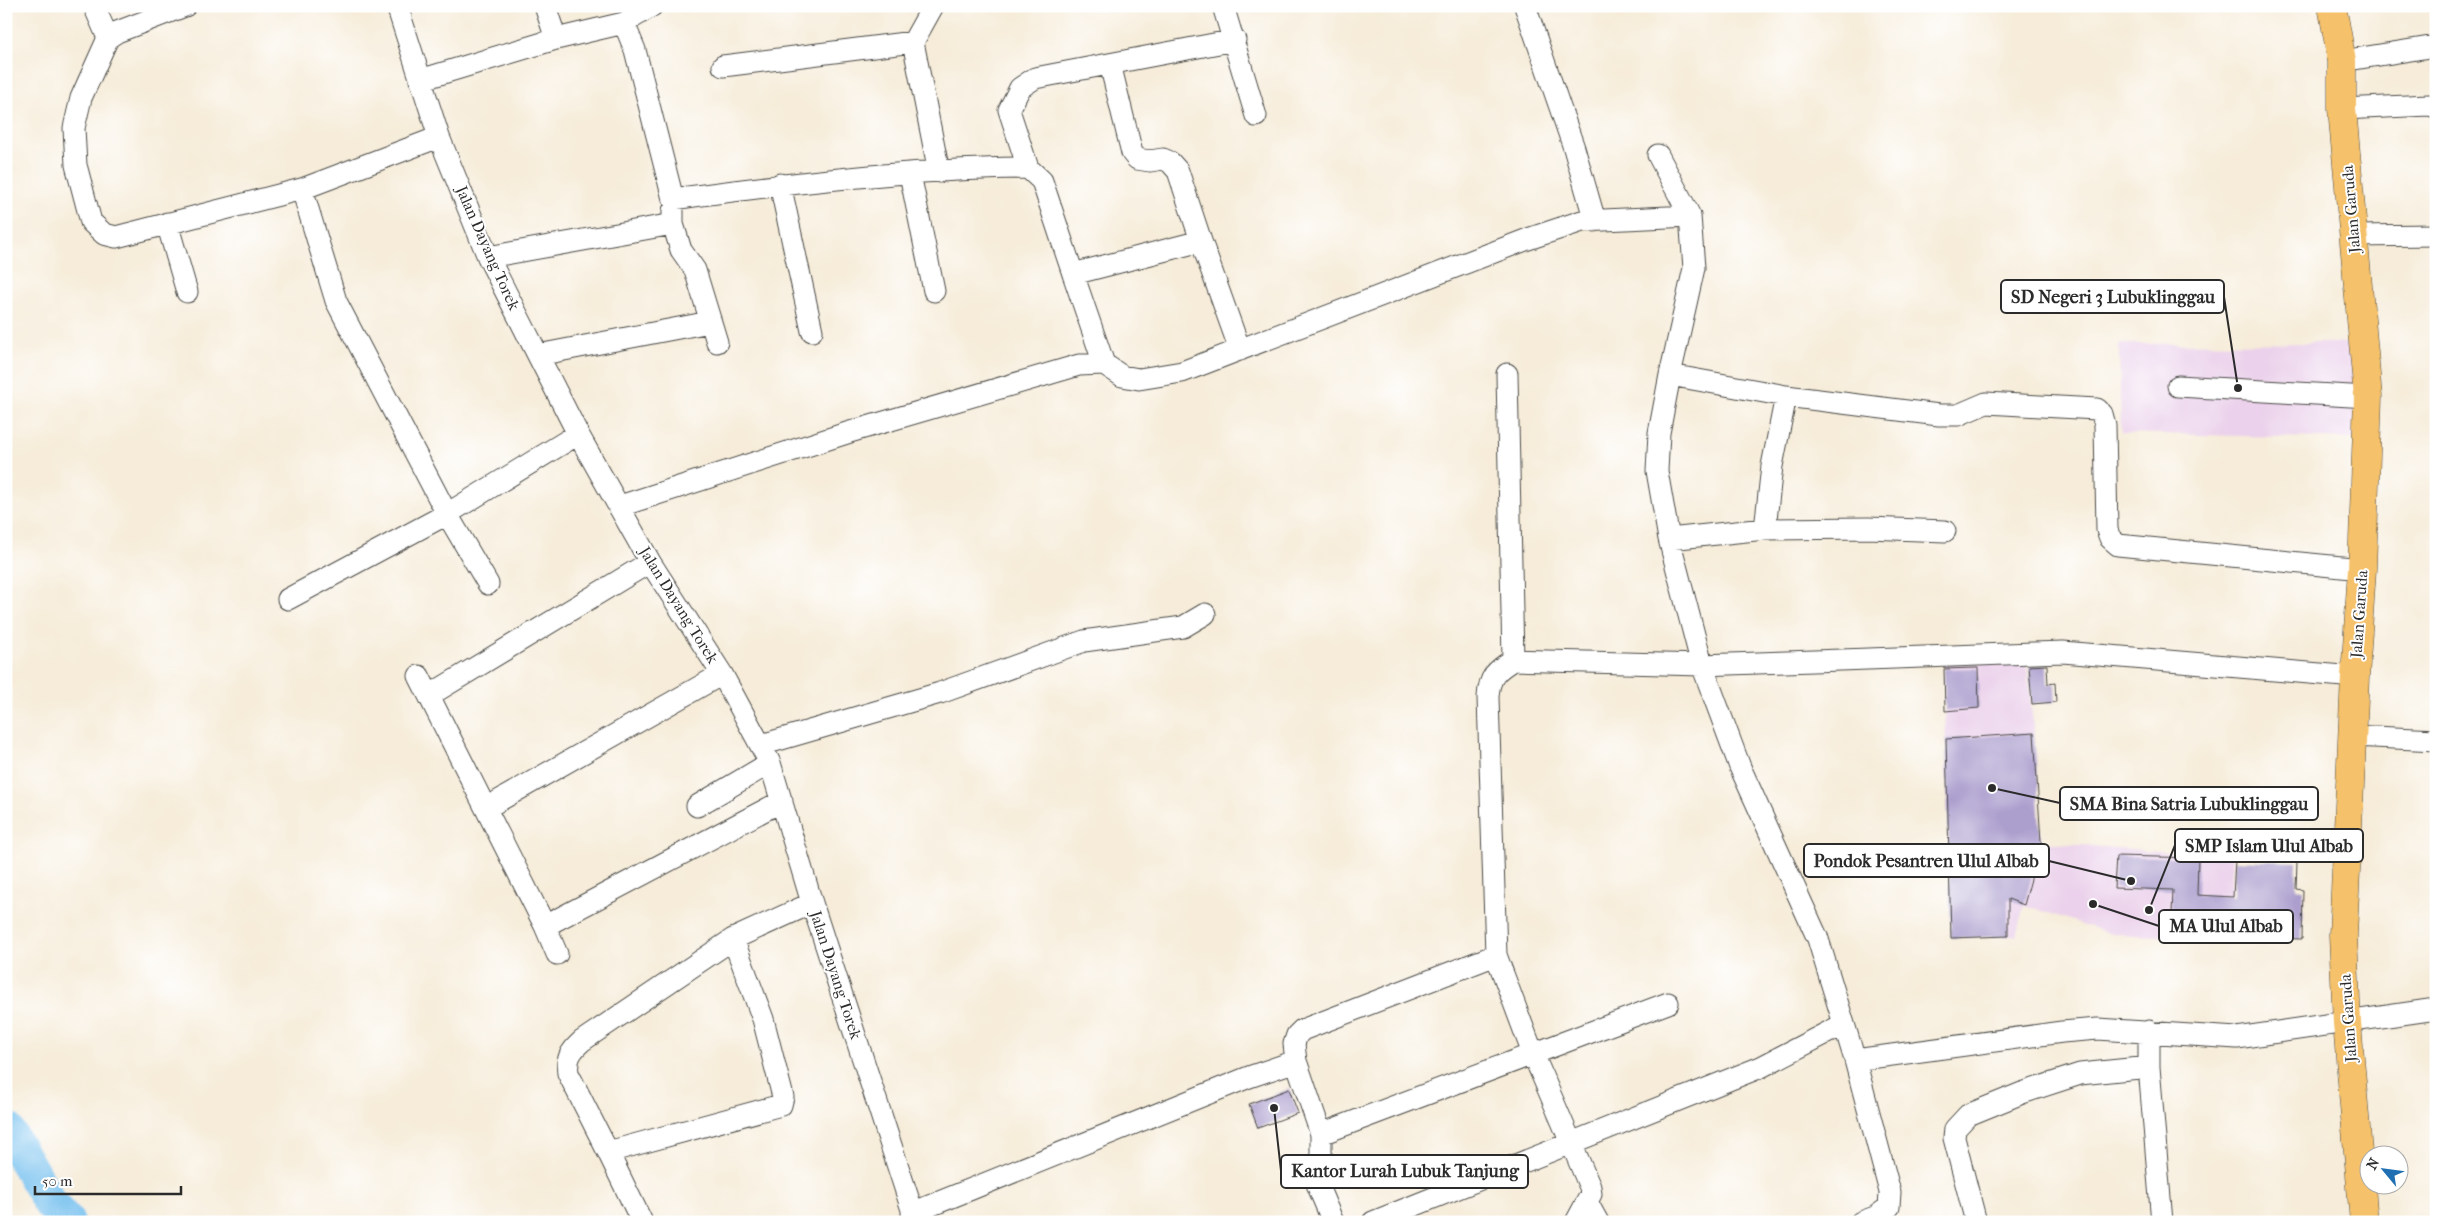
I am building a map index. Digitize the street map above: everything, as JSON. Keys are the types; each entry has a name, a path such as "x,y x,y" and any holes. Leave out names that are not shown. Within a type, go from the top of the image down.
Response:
{"highway":[{"name":"Jalan Garuda","path":"2332,6 2342,61 2342,109 2368,397 2362,569 2354,678 2343,935 2347,1023 2364,1222"}],"street":[{"path":"94,6 108,38"},
{"name":"Jalan Dayang Torek","path":"397,6 439,137 488,257 578,434 650,562 722,674 766,754 812,903 914,1217"},
{"path":"544,6 556,39"},
{"path":"420,80 556,39 624,23 652,6"},
{"path":"933,6 913,42 939,172"},
{"path":"1223,6 1256,116"},
{"path":"1525,6 1574,148 1595,221"},
{"path":"183,7 117,32 108,38 81,98 74,128 76,165 91,222 104,234 116,237 302,189 439,137"},
{"path":"538,355 714,332 695,270 681,250 673,224 673,199 635,50 624,23"},
{"path":"1104,364 1042,181 1028,168 1009,110 1020,88 1035,78 1234,40"},
{"path":"723,66 913,42"},
{"path":"2342,61 2436,46"},
{"path":"1110,64 1132,153 1137,159 1150,161 1163,159 1178,171 1240,350"},
{"path":"2342,109 2428,105 2436,107"},
{"path":"1658,155 1690,216 1694,268 1670,375 1660,433 1658,471 1668,539 1702,665 1740,768 1818,939 1855,1060 1890,1192 1889,1207 1875,1217 1861,1222"},
{"path":"673,199 780,184 939,172 1028,168"},
{"path":"910,174 934,291"},
{"path":"780,184 812,331"},
{"path":"302,189 336,301 447,514 488,584"},
{"path":"620,506 850,432 1079,365 1104,364 1122,376 1139,379 1182,372 1528,239 1582,221 1690,216"},
{"path":"167,223 187,292"},
{"path":"488,257 673,224"},
{"path":"2354,236 2436,235"},
{"path":"1073,274 1201,240"},
{"path":"1507,374 1513,660"},
{"path":"1670,375 1786,396 1939,415 1958,415 1986,403 2097,409 2102,414 2105,425 2107,530 2110,538 2118,545 2362,569"},
{"path":"2178,386 2368,397"},
{"path":"1765,529 1772,466 1786,396"},
{"path":"288,599 447,514 578,434"},
{"path":"1668,539 1765,529 1868,528 1946,531"},
{"path":"430,695 650,562"},
{"path":"697,806 766,754 940,694 1084,641 1182,627 1205,614"},
{"path":"1576,1222 1591,1194 1590,1187 1532,1054 1496,955 1489,682 1497,669 1513,660 1702,665 2063,652 2354,678"},
{"path":"486,808 722,674"},
{"path":"419,676 545,926 557,954"},
{"path":"2352,736 2436,740"},
{"path":"545,926 782,801"},
{"path":"642,1222 568,1073 567,1062 573,1050 582,1041 734,939 812,903"},
{"path":"608,1152 781,1105 783,1096 763,1019 734,939"},
{"path":"1333,1222 1317,1184 1322,1159 1321,1134 1296,1060 1294,1044 1297,1035 1302,1030 1496,955"},
{"path":"1321,1134 1668,1003"},
{"path":"1855,1060 2062,1032 2098,1029 2236,1038 2436,1009"},
{"path":"1373,1222 1761,1067 1844,1024"},
{"path":"2149,1031 2149,1067 2162,1222"},
{"path":"914,1217 1249,1077 1296,1060"},
{"path":"1976,1222 1954,1138 1955,1129 1968,1115 2022,1093 2080,1074 2149,1067"},
{"path":"1587,1202 1598,1222"}],"shaded area":[{"path":"2355,343 2356,439 2121,433 2119,344"},
{"path":"2026,661 2034,733 2041,842 2232,857 2229,939 2112,934 2024,905 2016,936 1951,938 1944,663"}],"building":[{"path":"2047,665 2048,684 2055,683 2056,702 2032,704 2029,666"},
{"path":"1978,668 1979,708 1945,711 1944,669"},
{"path":"2034,733 2041,842 2024,905 2008,899 2008,936 1951,938 1946,739"},
{"path":"2116,856 2198,858 2197,895 2233,897 2235,860 2297,862 2296,889 2303,890 2302,939 2232,937 2232,926 2189,924 2190,914 2172,914 2173,890 2114,888"},
{"path":"1289,1089 1298,1113 1258,1128 1249,1104"}],"waterway":[{"path":"6,1128 50,1203 67,1222"}],"place":[{"name":"SD Negeri 3 Lubuklinggau","path":"2238,388"},
{"name":"SMA Bina Satria Lubuklinggau","path":"1992,788"},
{"name":"Pondok Pesantren Ulul Albab","path":"2131,881"},
{"name":"MA Ulul Albab","path":"2093,904"},
{"name":"SMP Islam Ulul Albab","path":"2149,910"},
{"name":"Kantor Lurah Lubuk Tanjung","path":"1274,1108"}]}
